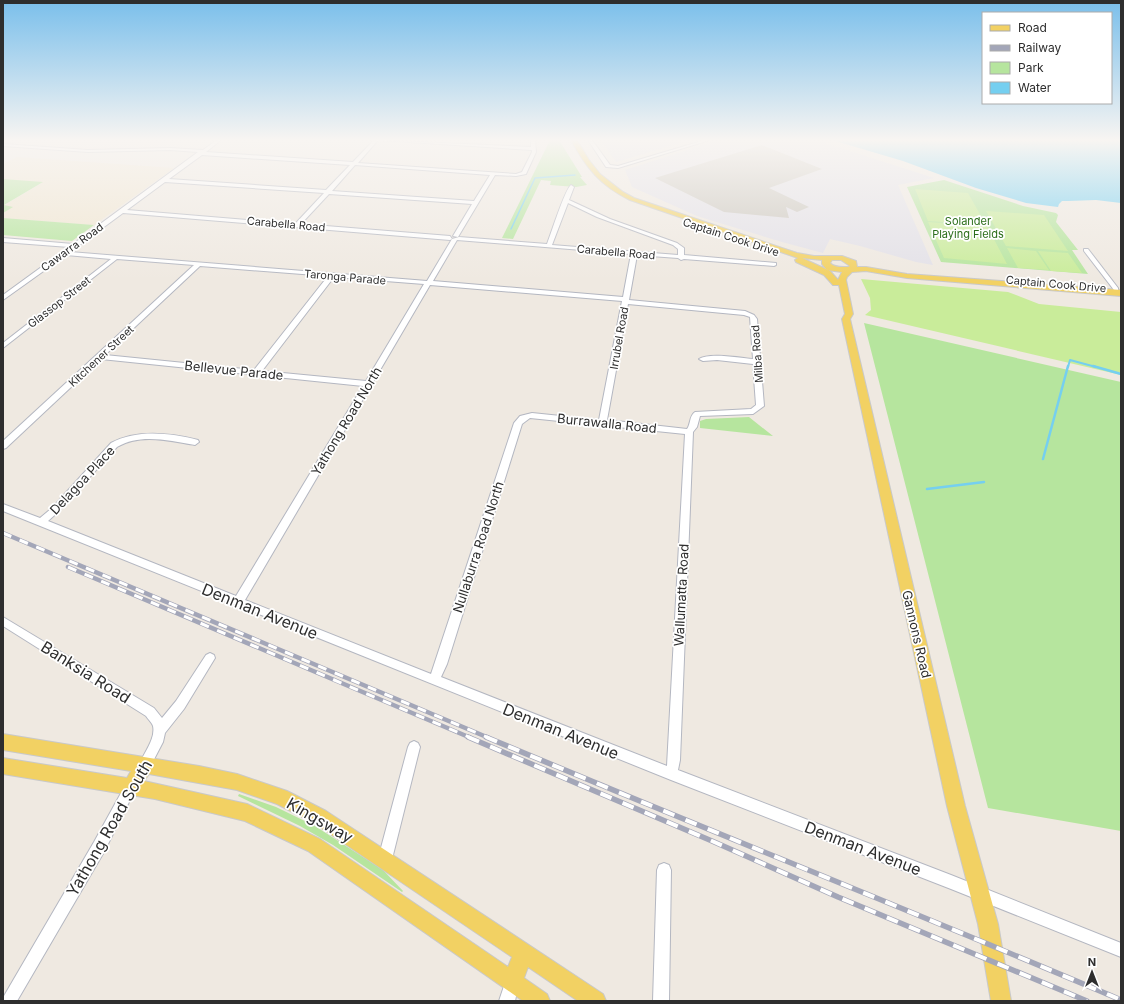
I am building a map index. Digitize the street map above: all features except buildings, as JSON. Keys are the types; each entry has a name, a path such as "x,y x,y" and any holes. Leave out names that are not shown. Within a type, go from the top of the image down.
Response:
{"main road":[{"name":"Captain Cook Drive","path":"601,187 617,198 647,210 792,258 843,271 850,269 872,270 922,278 1119,290"},
{"name":"Captain Cook Drive","path":"610,187 632,200 796,255 808,257 839,257 903,272 1119,290"},
{"path":"792,258 827,273 836,283"},
{"path":"830,258 825,262 831,268 843,314 846,319"},
{"path":"848,260 854,265 850,269"},
{"name":"Gannons Road","path":"850,269 843,276 842,280 849,314 846,319 916,633 959,816 988,924 1001,1001"},
{"name":"Kingsway","path":"3,742 225,779 258,788 280,797 320,817 596,1001"},
{"name":"Yathong Road South","path":"130,788 145,765"},
{"name":"Kingsway","path":"3,766 155,791 247,813 314,845 510,992 540,1001"},
{"path":"510,992 524,952"}],"street":[{"name":"Cawarra Road","path":"3,298 155,187"},
{"path":"257,187 476,203"},
{"path":"297,225 332,187"},
{"name":"Yathong Road North","path":"238,602 485,187"},
{"path":"549,246 571,187"},
{"path":"565,201 578,205 597,216 678,245 681,249 681,258"},
{"name":"Carabella Road","path":"122,211 681,258 774,264"},
{"path":"3,240 74,246"},
{"path":"1086,250 1119,290"},
{"name":"Taronga Parade","path":"64,253 626,301"},
{"name":"Irrubel Road","path":"603,422 634,254"},
{"name":"Glassop Street","path":"3,346 116,258"},
{"name":"Kitchener Street","path":"3,446 198,265"},
{"path":"257,372 332,276"},
{"name":"Milba Road","path":"626,301 748,314 754,319 760,404 758,409 700,413 694,416"},
{"name":"Bellevue Parade","path":"100,357 368,384"},
{"path":"703,359 717,358 757,362"},
{"name":"Burrawalla Road","path":"525,417 535,416 603,422 689,432"},
{"name":"Wallumatta Road","path":"671,774 674,760 689,432 692,427 694,416"},
{"name":"Nullaburra Road North","path":"434,680 441,664 518,423 525,417"},
{"name":"Delagoa Place","path":"41,522 55,510 114,445 122,440 139,436 195,442"},
{"name":"Denman Avenue","path":"3,507 671,774 980,893 1121,950"},
{"name":"Banksia Road","path":"3,621 150,712 159,724 159,731"},
{"name":"Yathong Road South","path":"145,765 157,742 159,731 180,704 210,658"},
{"path":"384,859 414,747"},
{"name":"Yathong Road South","path":"9,1001 99,847 130,788"},
{"path":"661,1001 664,870"}],"shaded area":[{"path":"35,187 148,187 94,225 3,218 3,213 12,207 3,206"},
{"path":"632,187 899,187 933,265 916,262 830,239 823,253 697,216"}],"green space":[{"path":"3,187 35,187 4,205 13,207 3,213"},
{"path":"527,187 538,187 513,239 502,238"},
{"name":"Solander Playing Fields","path":"907,187 965,187 1023,206 1056,213 1058,215 1056,222 1078,250 1072,250 1088,274 941,262"},
{"path":"915,189 968,193 986,225 928,221"},
{"path":"986,211 1044,215 1068,251 1006,246"},
{"path":"3,218 94,225 72,241 3,235"},
{"path":"928,222 987,226 1007,264 944,258"},
{"path":"1007,248 1036,251 1049,270 1018,268"},
{"path":"1038,251 1068,253 1082,273 1051,271"},
{"path":"861,279 1008,292 1039,304 1121,312 1121,375 865,315 871,310 870,298"},
{"path":"864,323 1121,382 1121,831 988,808"},
{"path":"749,417 773,436 700,428 700,421 706,419"},
{"path":"239,794 276,807 315,826 383,870 403,891 402,892 333,845 300,826 238,796"}],"water":[{"path":"973,187 1121,187 1121,203 1096,200 1062,201 1058,207 1026,203"}],"waterway":[{"path":"511,229 531,187"},
{"path":"1068,367 1070,360 1096,367"},
{"path":"1043,459 1068,366"},
{"path":"1093,366 1121,374"},
{"path":"927,489 984,482"}],"railway":[{"path":"3,533 489,738"},
{"path":"68,567 471,738"},
{"path":"468,737 712,841 838,897 1087,1001"},
{"path":"486,737 1121,1000"}]}
